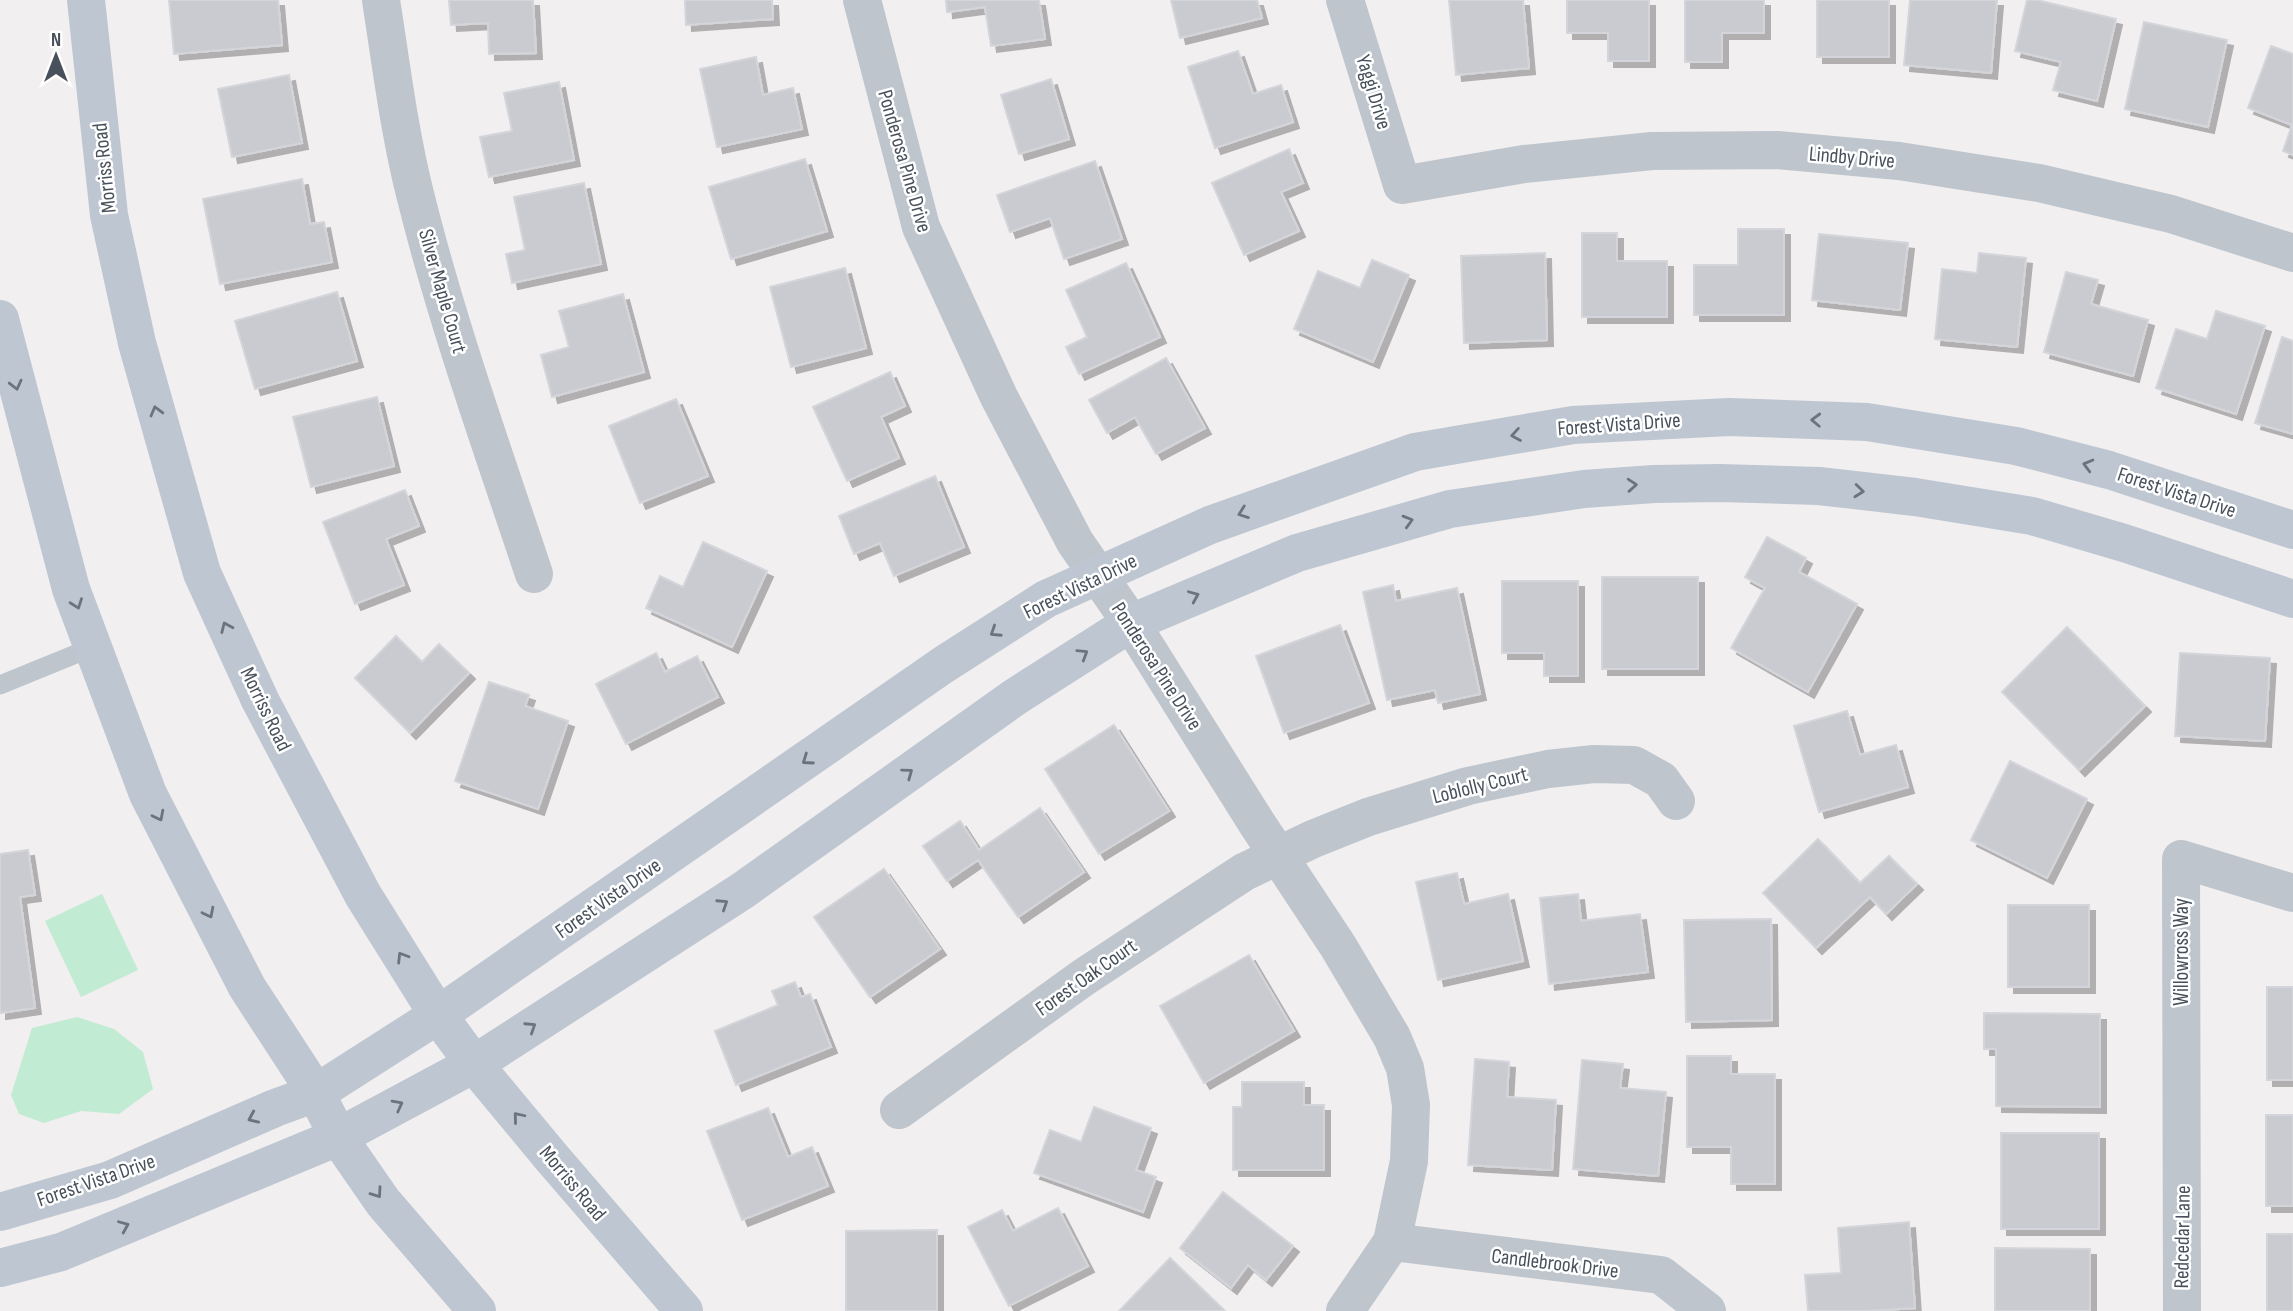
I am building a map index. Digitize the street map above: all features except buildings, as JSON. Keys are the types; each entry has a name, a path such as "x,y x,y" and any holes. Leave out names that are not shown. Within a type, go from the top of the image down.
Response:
{"main road":[{"name":"Morriss Road","path":"86,0 108,215 137,344 202,573 260,700 363,895 438,1015 474,1064 684,1311"},
{"path":"0,319 71,589 148,794 247,987 316,1093 338,1138 383,1202 477,1311"},
{"name":"Forest Vista Drive","path":"0,1212 110,1180 275,1108 316,1093 438,1015 943,666 1045,599 1210,525 1415,452 1573,425 1729,417 1867,422 2017,446 2109,470 2293,530"},
{"path":"0,1268 61,1252 338,1138 474,1064 742,891 1015,696 1131,623 1297,553 1450,509 1584,489 1720,482 1819,486 1915,496 2032,516 2124,543 2293,599"}],"street":[{"name":"Silver Maple Court","path":"381,0 402,132 415,193 465,368 534,574"},
{"name":"Ponderosa Pine Drive","path":"862,0 921,227 999,397 1075,542 1131,623 1256,822 1338,946 1392,1037 1405,1068 1411,1105 1409,1161 1392,1242 1345,1311"},
{"name":"Yaggi Drive","path":"1345,0 1402,185"},
{"name":"Lindby Drive","path":"1402,185 1524,164 1652,151 1777,150 1899,160 2039,183 2171,214 2293,253"},
{"name":"Loblolly Court","path":"1280,855 1368,817 1420,799 1548,769 1594,764 1634,765 1661,780 1676,801"},
{"name":"Forest Oak Court","path":"899,1110 1084,977 1244,872 1280,855"},
{"name":"Willowross Way","path":"2183,1163 2181,859 2293,893"},
{"name":"Redcedar Lane","path":"2182,1311 2183,1163"},
{"name":"Candlebrook Drive","path":"1392,1242 1661,1275 1707,1311"}],"lane":[{"path":"0,685 93,647"}],"green space":[{"path":"102,894 138,970 81,997 45,921"},
{"path":"77,1017 114,1029 143,1052 153,1089 119,1114 81,1111 44,1123 19,1114 11,1095 32,1028"}]}
